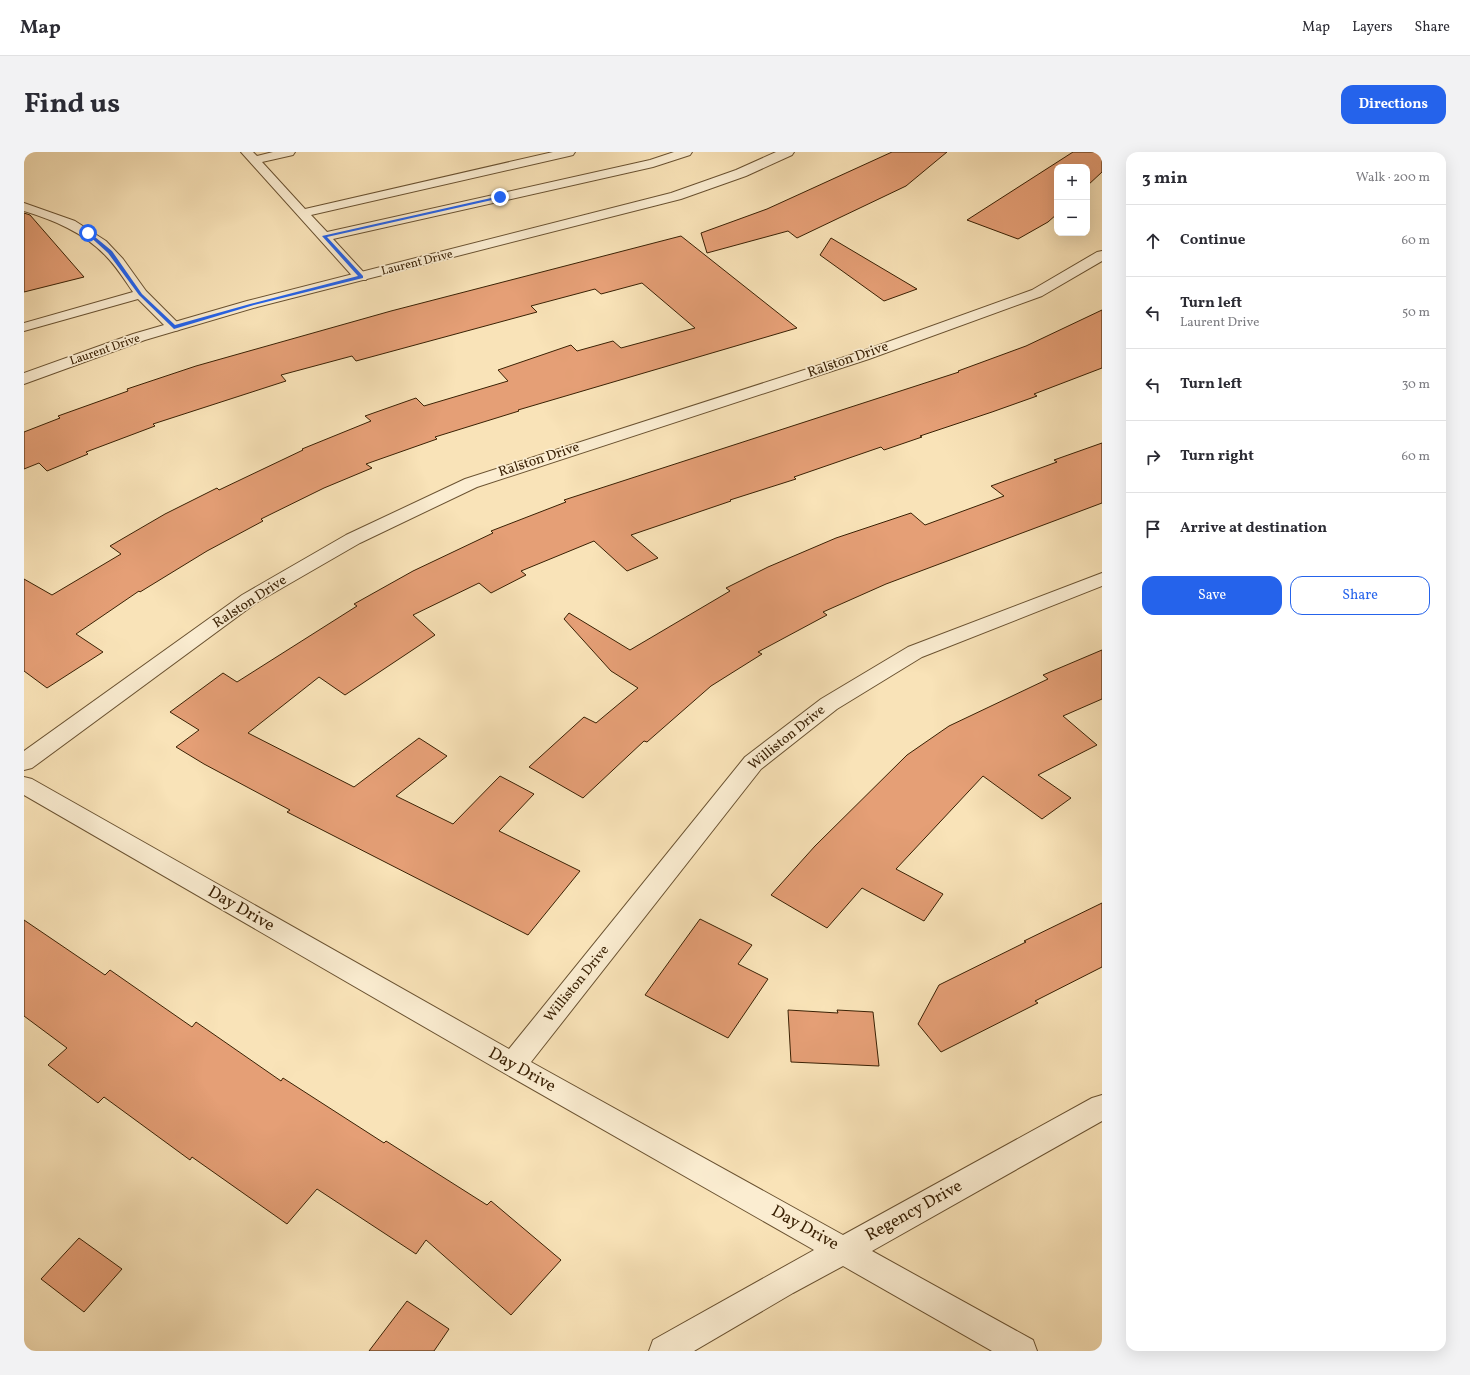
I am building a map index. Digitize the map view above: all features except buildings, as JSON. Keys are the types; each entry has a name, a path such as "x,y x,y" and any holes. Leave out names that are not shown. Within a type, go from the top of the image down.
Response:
{"street":[{"name":"Laurent Drive","path":"24,379 139,337 252,304 676,196 741,174 787,152"},
{"name":"Ralston Drive","path":"24,762 249,600 354,539 471,483 863,356 1037,293 1102,254"},
{"name":"Williston Drive","path":"512,1065 753,763 829,704 915,652 1102,579"},
{"name":"Day Drive","path":"24,785 512,1065 1022,1351"},
{"name":"Regency Drive","path":"664,1351 782,1283 894,1224 1102,1107"}],"lane":[{"path":"251,156 289,152"},
{"path":"302,213 569,152"},
{"path":"324,237 653,163 686,152"},
{"path":"251,156 361,277"},
{"path":"24,207 44,213 88,233 110,252 141,294 174,327"},
{"path":"24,327 141,294"}],"route":[{"path":"88,233 110,252 141,294 174,327 252,304 361,277 324,237 500,197"}]}
